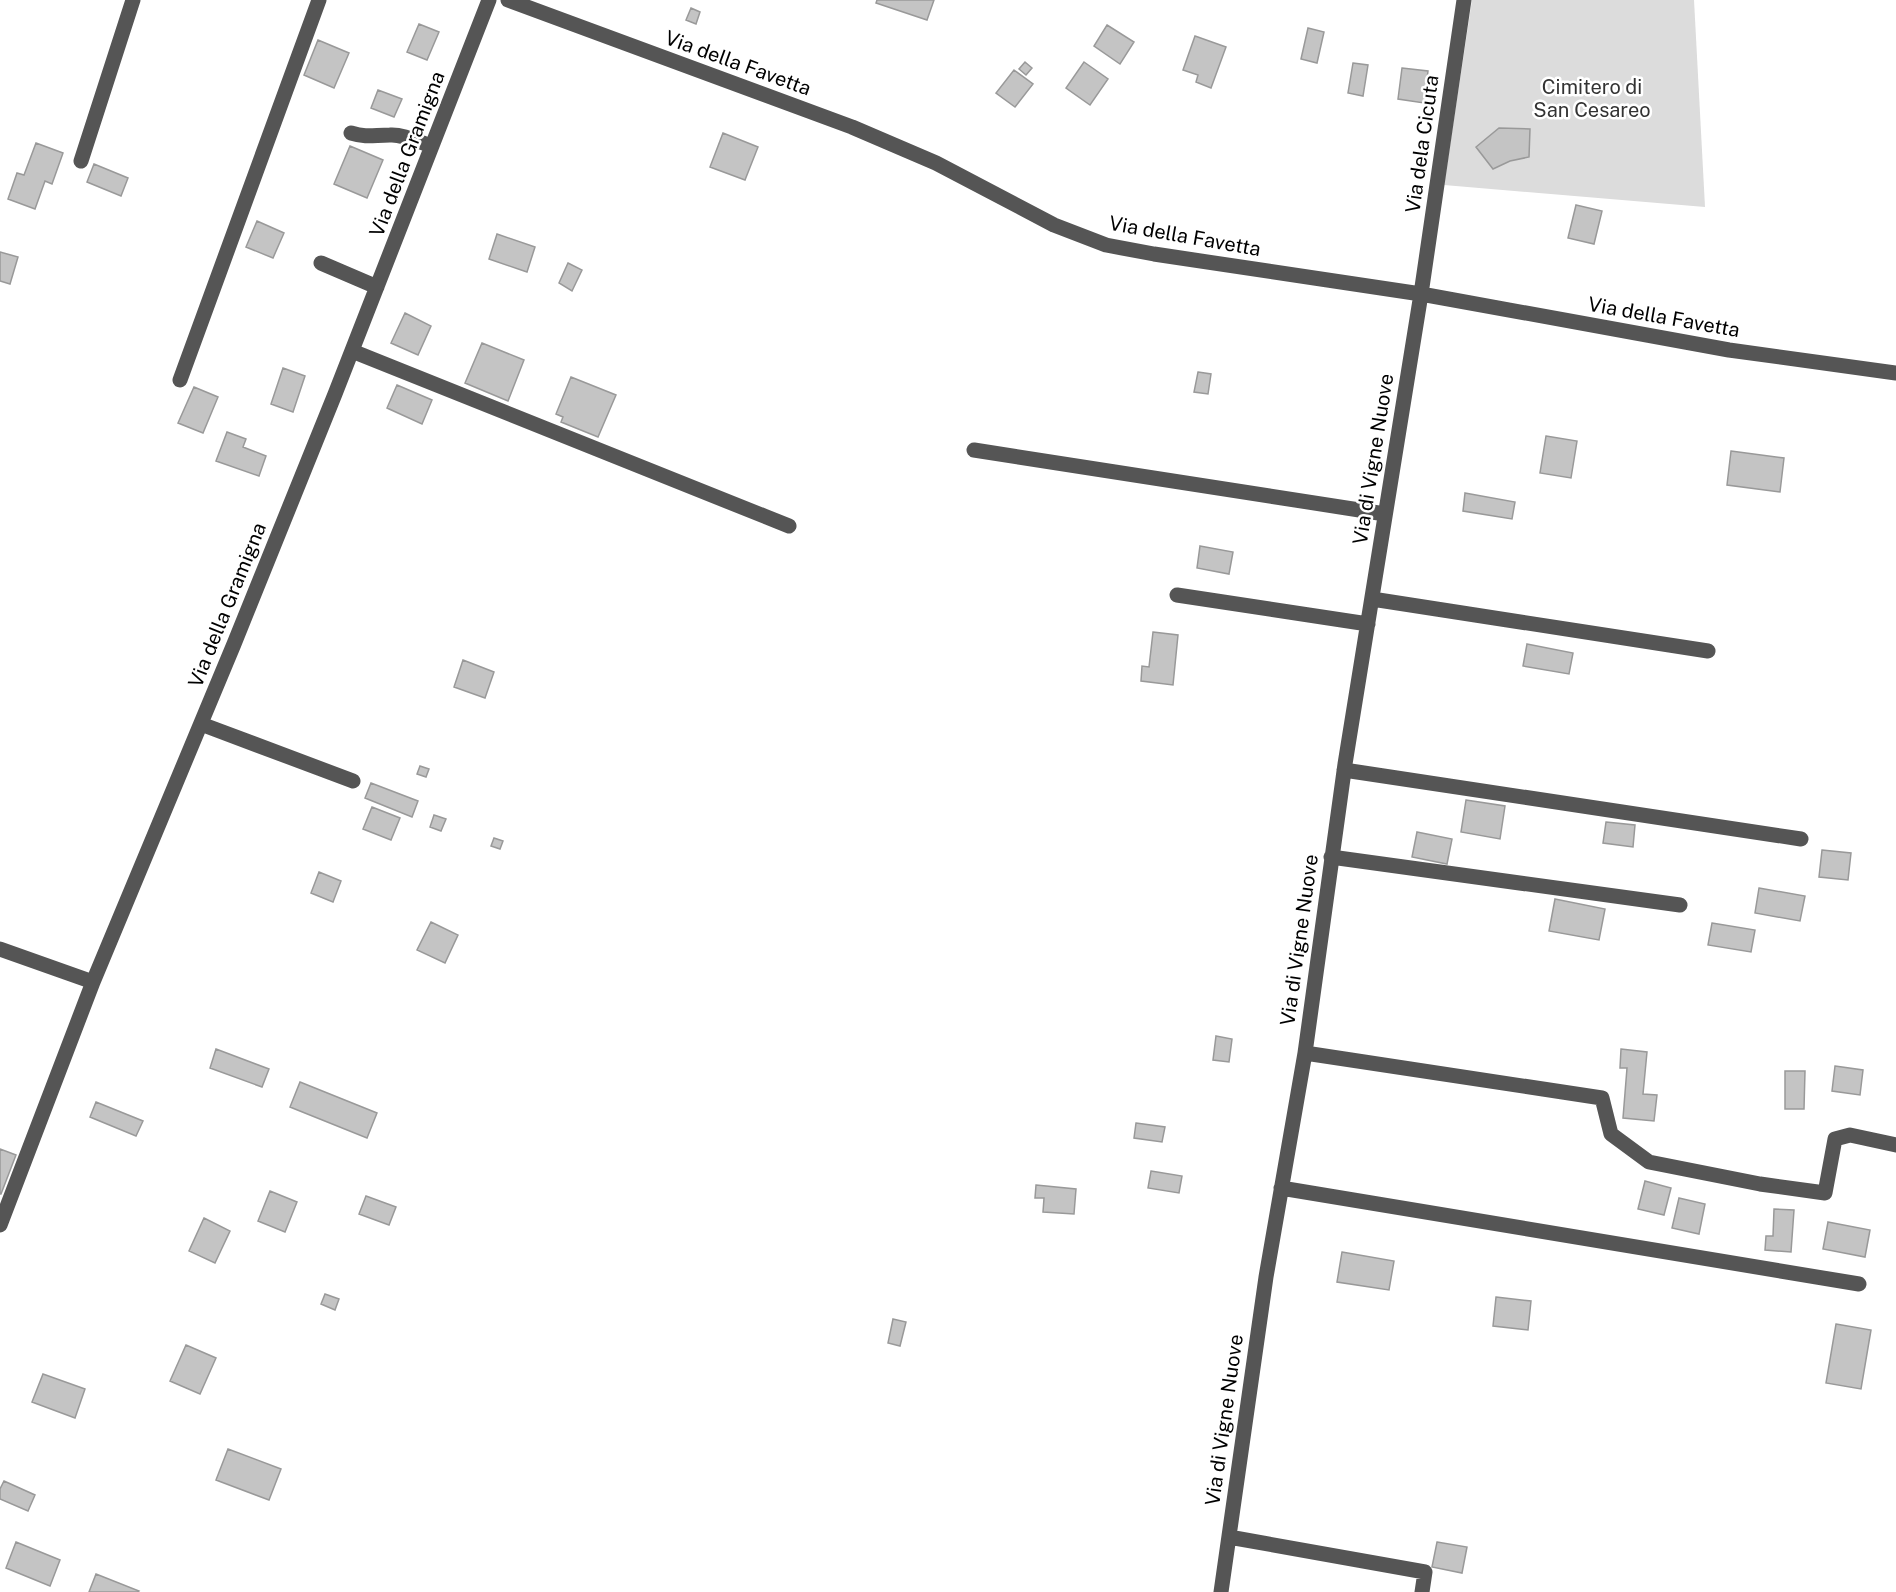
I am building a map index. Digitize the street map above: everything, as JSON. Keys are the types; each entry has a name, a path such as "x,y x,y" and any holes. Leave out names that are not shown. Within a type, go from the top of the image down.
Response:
{"street":[{"path":"81,161 133,0"},
{"path":"180,380 319,0"},
{"name":"Via della Gramigna","path":"0,1225 93,982 201,724 352,351 489,0"},
{"name":"Via della Favetta","path":"508,0 903,148 1045,221 1097,242 1147,253 1421,294 1729,350 1896,373"},
{"name":"Via dela Cicuta","path":"1421,294 1464,0"},
{"path":"351,133 376,137 391,135 432,146"},
{"path":"321,263 377,287"},
{"name":"Via di Vigne Nuove","path":"1221,1592 1266,1277 1305,1053 1344,770 1421,294"},
{"path":"352,351 789,526"},
{"path":"974,450 1385,514"},
{"path":"1177,595 1368,624"},
{"path":"1372,599 1708,651"},
{"path":"201,724 353,781"},
{"path":"1344,770 1801,839"},
{"path":"1331,857 1680,905"},
{"path":"0,949 93,982"},
{"path":"1305,1053 1602,1098 1611,1134 1649,1162 1760,1184 1825,1193 1835,1139 1850,1135 1896,1144"},
{"path":"1281,1188 1859,1284"},
{"path":"1229,1537 1425,1572 1422,1592"}],"green space":[{"name":"Cimitero di San Cesareo","path":"1472,0 1694,0 1705,207 1444,185"}],"building":[{"path":"877,0 934,0 927,20 876,3"},
{"path":"691,8 700,12 696,24 686,20"},
{"path":"419,24 439,32 427,60 407,52"},
{"path":"1107,25 1134,42 1120,64 1094,46"},
{"path":"1308,28 1324,32 1317,63 1301,59"},
{"path":"1195,36 1226,47 1211,88 1196,82 1198,75 1183,70"},
{"path":"318,40 349,53 334,88 304,75"},
{"path":"1025,62 1032,68 1026,75 1019,69"},
{"path":"1084,62 1108,79 1090,105 1066,88"},
{"path":"1353,63 1368,65 1363,96 1348,93"},
{"path":"1402,68 1428,71 1424,103 1398,99"},
{"path":"1014,70 1033,84 1015,107 996,93"},
{"path":"378,90 402,99 394,117 371,108"},
{"path":"1499,128 1530,129 1529,157 1510,161 1493,169 1476,147"},
{"path":"723,133 758,147 745,180 710,167"},
{"path":"36,143 63,153 52,184 45,181 35,209 8,199 17,173 24,175"},
{"path":"350,146 383,160 367,198 334,184"},
{"path":"94,164 128,178 121,196 87,182"},
{"path":"1576,205 1602,211 1594,244 1568,238"},
{"path":"257,221 284,233 273,258 246,247"},
{"path":"497,234 535,247 527,272 489,259"},
{"path":"0,252 18,257 10,284 0,281"},
{"path":"568,263 582,270 572,291 559,283"},
{"path":"405,313 431,326 418,355 391,343"},
{"path":"482,343 524,360 508,401 465,383"},
{"path":"283,368 305,376 293,412 271,404"},
{"path":"1198,372 1211,374 1208,394 1194,392"},
{"path":"571,377 616,395 598,437 561,422 563,417 556,414"},
{"path":"397,385 432,400 422,424 387,408"},
{"path":"194,387 218,397 203,433 178,423"},
{"path":"227,432 246,439 243,447 266,456 259,476 216,461"},
{"path":"1546,436 1577,441 1571,478 1540,473"},
{"path":"1731,451 1784,458 1780,492 1727,485"},
{"path":"1465,493 1515,502 1512,519 1463,511"},
{"path":"1200,546 1233,552 1229,574 1197,568"},
{"path":"1153,632 1178,635 1173,685 1141,681 1142,666 1149,667"},
{"path":"1527,644 1573,653 1569,674 1523,666"},
{"path":"463,660 494,672 485,698 454,687"},
{"path":"420,766 429,769 426,777 417,774"},
{"path":"371,783 418,801 412,817 365,798"},
{"path":"1466,800 1505,806 1500,839 1461,832"},
{"path":"372,807 400,818 391,840 363,829"},
{"path":"434,815 446,819 441,831 430,827"},
{"path":"1606,822 1635,825 1633,847 1603,843"},
{"path":"1417,832 1452,839 1447,864 1412,857"},
{"path":"494,838 503,841 500,849 491,846"},
{"path":"1822,850 1851,853 1848,880 1819,877"},
{"path":"319,872 341,881 333,902 311,893"},
{"path":"1759,888 1805,896 1800,921 1755,913"},
{"path":"1555,899 1605,909 1599,940 1549,931"},
{"path":"431,922 458,935 445,963 417,950"},
{"path":"1712,923 1755,930 1751,952 1708,945"},
{"path":"1216,1036 1232,1039 1229,1062 1213,1060"},
{"path":"216,1049 269,1069 262,1087 210,1068"},
{"path":"1621,1049 1647,1052 1643,1094 1657,1095 1654,1121 1623,1118 1627,1068 1620,1068"},
{"path":"1835,1066 1863,1070 1860,1095 1832,1091"},
{"path":"1785,1071 1805,1071 1804,1109 1785,1109"},
{"path":"300,1082 377,1113 367,1138 290,1107"},
{"path":"96,1102 143,1121 136,1136 90,1117"},
{"path":"1136,1123 1165,1127 1162,1142 1134,1138"},
{"path":"0,1149 16,1155 1,1194 0,1194"},
{"path":"1151,1171 1182,1176 1179,1193 1148,1188"},
{"path":"1645,1181 1671,1188 1664,1215 1638,1209"},
{"path":"1036,1185 1076,1189 1074,1214 1043,1212 1044,1198 1035,1198"},
{"path":"270,1191 297,1202 285,1232 258,1221"},
{"path":"366,1196 396,1207 389,1225 359,1214"},
{"path":"1679,1198 1705,1204 1699,1234 1672,1228"},
{"path":"1774,1209 1794,1210 1791,1252 1765,1250 1766,1236 1773,1236"},
{"path":"204,1218 230,1231 215,1263 189,1251"},
{"path":"1828,1222 1870,1230 1865,1257 1823,1249"},
{"path":"1342,1252 1394,1261 1389,1290 1337,1282"},
{"path":"325,1294 339,1299 335,1310 321,1304"},
{"path":"1496,1297 1531,1301 1528,1330 1493,1326"},
{"path":"893,1319 906,1322 900,1346 888,1343"},
{"path":"1836,1324 1871,1330 1861,1389 1826,1383"},
{"path":"186,1345 216,1358 200,1394 170,1381"},
{"path":"43,1374 85,1389 75,1418 32,1402"},
{"path":"228,1449 281,1469 269,1500 216,1480"},
{"path":"4,1481 35,1495 28,1511 0,1499 0,1489"},
{"path":"16,1542 60,1560 50,1586 6,1568"},
{"path":"1437,1542 1467,1547 1462,1573 1432,1567"},
{"path":"96,1574 139,1591 89,1592"}]}
